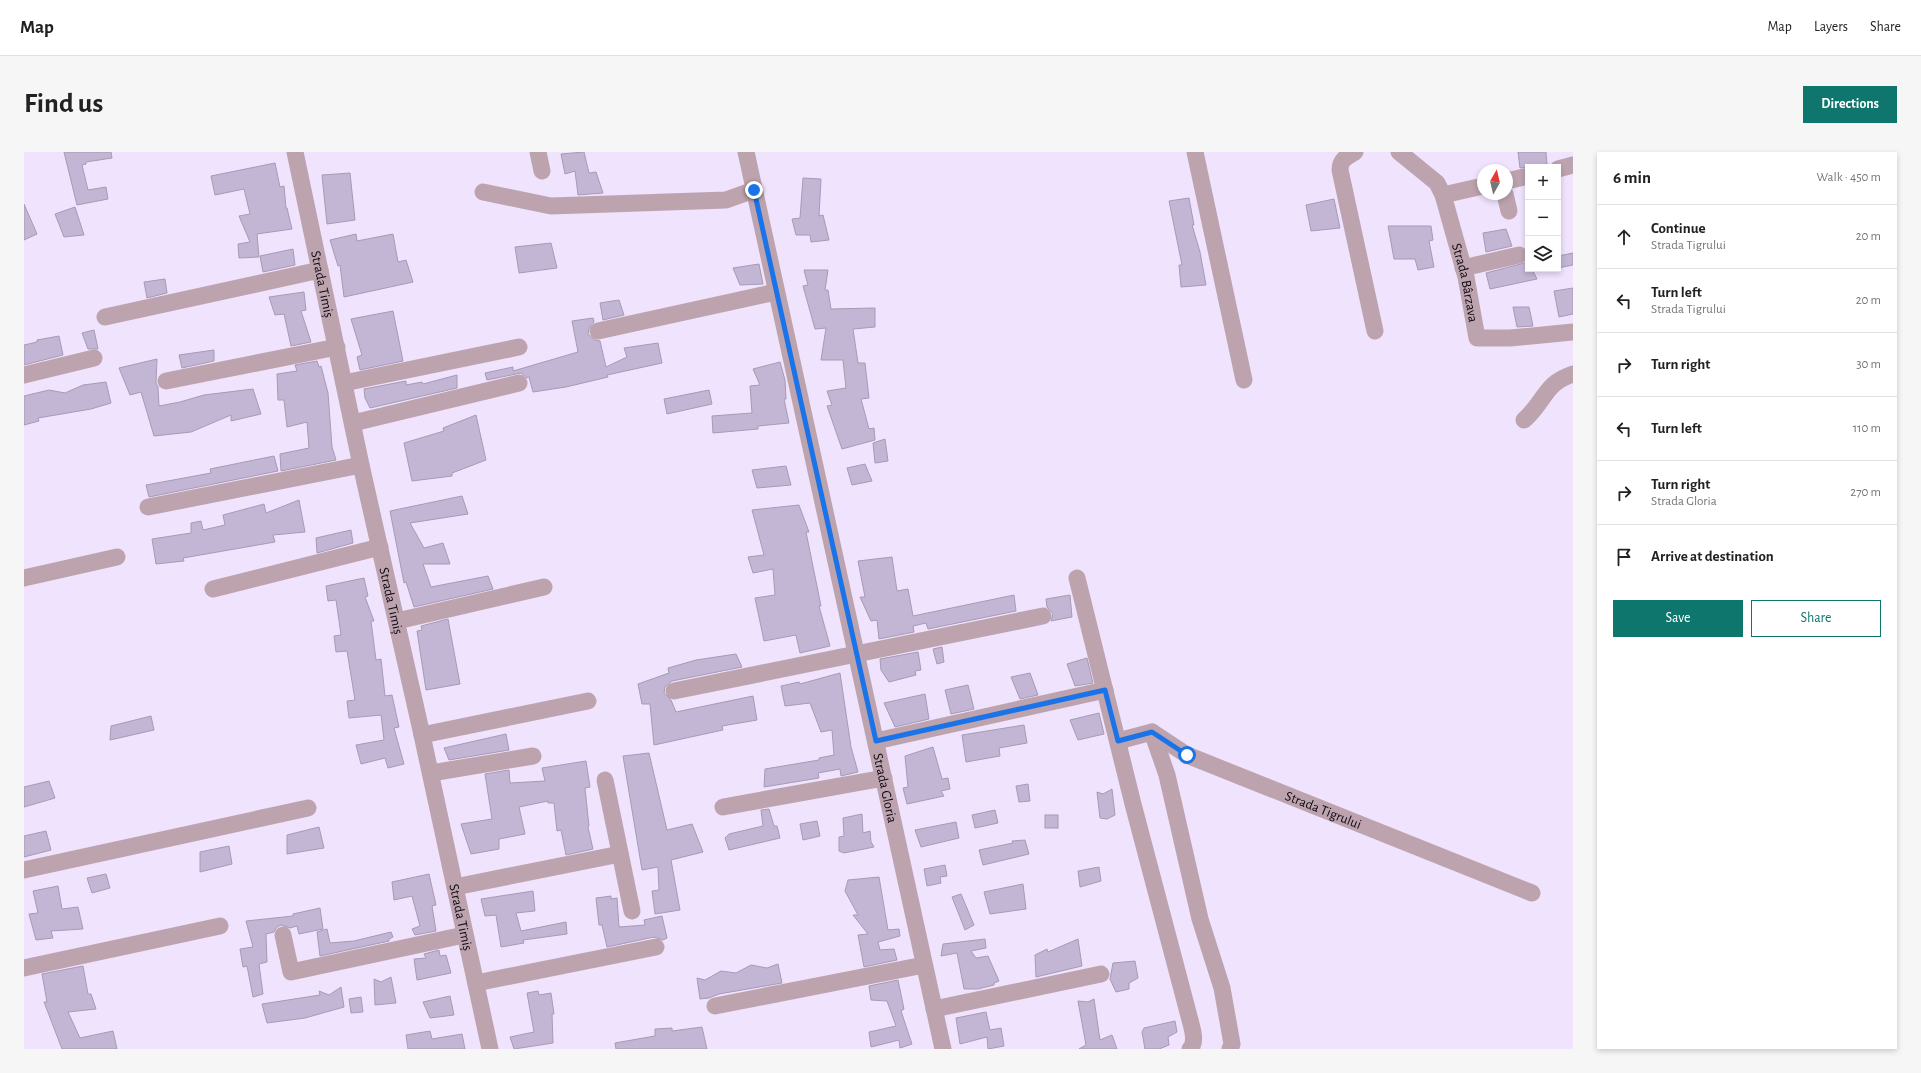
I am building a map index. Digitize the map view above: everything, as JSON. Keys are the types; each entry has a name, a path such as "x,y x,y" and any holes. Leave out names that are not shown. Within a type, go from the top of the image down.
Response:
{"street":[{"name":"Strada Timiș","path":"295,152 361,464 431,773 464,935 490,1049"},
{"path":"538,152 542,171"},
{"name":"Strada Gloria","path":"746,152 855,654 876,741 943,1049"},
{"path":"1195,152 1244,380"},
{"path":"1355,152 1343,159 1340,164 1340,170 1375,331"},
{"name":"Strada Bârzava","path":"1398,152 1437,183 1442,195 1463,268 1477,338 1510,338 1573,332"},
{"path":"1561,168 1573,165"},
{"path":"1513,179 1525,177"},
{"path":"1442,195 1477,187"},
{"path":"483,192 551,206 726,200 754,190"},
{"path":"1507,200 1509,212"},
{"path":"1463,268 1519,255"},
{"path":"105,317 320,270"},
{"path":"598,331 776,292"},
{"path":"166,380 337,347"},
{"path":"344,383 519,347"},
{"path":"24,375 94,358"},
{"path":"1524,420 1531,414 1555,381 1573,374"},
{"path":"353,423 519,383"},
{"path":"148,507 361,464"},
{"path":"213,589 380,547"},
{"path":"24,578 117,557"},
{"path":"1077,578 1190,1020 1193,1038 1192,1047 1190,1049"},
{"path":"397,621 544,587"},
{"path":"674,691 1043,616"},
{"path":"876,741 1105,690"},
{"path":"422,735 588,701"},
{"path":"1118,741 1152,732 1167,775 1200,919 1222,988 1232,1044 1230,1049"},
{"name":"Strada Tigrului","path":"1152,732 1187,755 1532,893"},
{"path":"431,773 532,756"},
{"path":"723,806 884,778"},
{"path":"605,780 632,910"},
{"path":"24,870 308,808"},
{"path":"455,887 620,854"},
{"path":"24,968 220,926"},
{"path":"283,935 291,972 464,935"},
{"path":"476,983 656,947"},
{"path":"715,1006 924,965"},
{"path":"934,1009 1101,974"}],"building":[{"path":"64,152 111,152 112,158 86,162 86,164 82,165 88,190 106,187 108,199 77,205"},
{"path":"584,152 589,173 596,172 603,193 578,195 575,171 565,174 561,154"},
{"path":"1518,152 1546,152 1547,164 1525,164 1525,167 1520,168"},
{"path":"275,163 280,187 284,186 286,208 292,229 257,234 259,257 239,258 238,244 250,242 239,216 250,214 244,189 215,195 211,176"},
{"path":"350,173 355,220 327,224 322,175"},
{"path":"803,178 821,179 819,216 823,215 829,240 811,242 810,235 796,235 792,219 800,218"},
{"path":"1189,198 1194,225 1192,225 1200,252 1206,285 1181,287 1179,265 1182,265 1169,201"},
{"path":"1334,199 1340,228 1311,231 1306,205"},
{"path":"24,204 37,234 24,240"},
{"path":"75,207 84,235 64,237 55,214"},
{"path":"1388,226 1431,226 1433,240 1429,241 1434,267 1418,270 1415,259 1394,259"},
{"path":"1506,229 1512,246 1486,252 1483,233"},
{"path":"356,234 357,241 393,234 398,262 406,260 413,282 344,297 340,265 338,266 330,240"},
{"path":"551,243 557,268 519,273 515,247"},
{"path":"293,249 295,265 263,272 260,256"},
{"path":"1573,253 1573,265 1561,267 1561,255"},
{"path":"1525,263 1525,272 1534,272 1537,279 1490,289 1486,273"},
{"path":"759,264 763,284 740,285 733,268"},
{"path":"804,270 828,270 825,290 828,290 831,309 875,308 875,327 853,329 858,363 865,363 869,398 861,399 869,429 874,428 875,440 842,449 827,406 832,405 827,391 846,388 843,360 821,360 826,328 815,329 803,286 808,285"},
{"path":"165,279 167,293 147,298 144,282"},
{"path":"1573,288 1573,314 1559,317 1554,291"},
{"path":"304,292 306,310 301,311 311,342 291,346 284,314 275,315 269,297"},
{"path":"619,300 624,315 603,320 600,303"},
{"path":"1513,307 1529,307 1533,326 1517,327"},
{"path":"393,311 403,361 360,370 357,357 362,355 351,319"},
{"path":"593,318 594,322 589,328 588,334 595,340 600,341 606,367 627,357 624,348 658,343 662,363 607,375 608,377 566,387 533,392 529,377 527,378 521,373 487,380 485,373 513,367 513,371 578,352 572,321"},
{"path":"94,330 98,349 88,349 82,333"},
{"path":"59,336 63,355 24,365 24,345 37,342 37,340"},
{"path":"214,350 214,361 182,368 179,355"},
{"path":"157,359 156,383 158,387 159,406 204,395 253,389 261,414 231,421 231,415 191,432 154,436 141,392 130,395 119,368"},
{"path":"317,361 319,367 321,366 328,393 332,447 336,460 281,471 280,454 309,448 307,422 287,427 284,400 278,400 277,374 297,371 295,365"},
{"path":"780,362 785,380 786,399 784,399 789,423 758,426 758,429 713,433 712,416 752,413 750,386 760,385 753,369"},
{"path":"457,375 457,388 370,408 365,398 364,389 406,381 406,385 422,382 423,384"},
{"path":"106,382 111,403 91,409 38,418 39,421 24,425 24,396 49,390 65,393 83,385"},
{"path":"709,390 712,404 667,414 664,399"},
{"path":"476,415 486,460 452,473 452,476 412,481 404,443 444,431 443,428"},
{"path":"885,439 888,461 875,463 873,443"},
{"path":"274,456 278,471 149,497 146,485 211,473 210,469"},
{"path":"865,464 872,481 852,485 847,468"},
{"path":"786,466 791,485 757,488 752,470"},
{"path":"462,496 468,514 410,523 424,548 443,543 450,564 423,564 431,587 488,576 493,589 414,607 406,582 404,583 390,511"},
{"path":"299,500 305,532 273,535 275,542 183,558 184,561 156,564 152,539 191,533 191,523 201,521 203,530 225,525 223,515 264,504 266,513"},
{"path":"799,505 809,532 806,532 821,606 819,606 830,646 800,653 796,635 764,641 755,598 775,595 773,569 753,573 748,557 764,555 752,510"},
{"path":"351,530 353,543 317,553 316,538"},
{"path":"892,557 897,591 908,589 913,616 1014,595 1016,611 928,629 926,623 913,626 914,632 879,639 877,620 871,621 860,597 865,597 858,561"},
{"path":"364,578 368,596 365,597 374,621 371,621 376,660 381,659 385,696 392,695 399,727 394,728 404,764 388,768 385,758 361,764 356,745 384,740 381,715 349,718 347,701 355,700 347,651 336,652 334,636 341,635 336,600 328,601 326,586"},
{"path":"1070,595 1072,617 1051,621 1053,614 1047,607 1046,599"},
{"path":"448,619 460,684 426,690 417,631 422,630 421,626"},
{"path":"942,647 944,662 937,664 933,649"},
{"path":"918,652 921,670 915,671 916,675 889,682 881,670 880,659"},
{"path":"736,654 742,667 672,681 665,687 664,693 671,700 676,712 753,696 757,720 722,726 723,730 654,745 650,704 642,704 638,684 669,673 668,668 696,660"},
{"path":"1087,658 1093,683 1075,686 1067,664"},
{"path":"840,673 851,747 858,772 841,776 840,769 818,773 819,778 764,787 765,769 819,760 819,758 834,755 832,730 821,732 810,703 785,706 781,686 799,682 800,684"},
{"path":"1030,673 1038,695 1020,699 1011,677"},
{"path":"968,685 974,709 951,714 945,690"},
{"path":"925,694 929,719 895,727 884,703"},
{"path":"1099,713 1104,734 1078,740 1070,720"},
{"path":"151,716 154,730 110,740 111,726"},
{"path":"1024,725 1027,743 999,748 1000,756 966,762 962,735"},
{"path":"506,734 509,750 449,760 444,748"},
{"path":"933,747 942,779 948,778 950,789 941,791 944,796 907,804 903,788 908,787 905,756"},
{"path":"649,753 667,830 692,824 703,852 671,860 680,910 655,914 652,891 659,890 658,867 642,870 623,756"},
{"path":"586,761 590,787 585,788 588,827 593,849 566,855 561,830 557,831 554,803 548,803 548,801 519,807 525,834 499,839 499,849 471,854 461,824 492,819 485,774 509,770 510,783 545,781 542,768"},
{"path":"49,781 55,798 24,807 24,787"},
{"path":"1028,784 1030,801 1019,802 1016,786"},
{"path":"1112,789 1115,815 1107,819 1100,818 1097,792 1103,794"},
{"path":"769,809 774,826 777,826 780,838 729,850 725,838 729,834 763,826 761,810"},
{"path":"995,810 998,823 975,828 972,815"},
{"path":"862,814 863,833 870,831 871,842 874,847 844,853 839,851 839,837 844,836 843,818"},
{"path":"1045,815 1058,815 1058,828 1045,828"},
{"path":"817,821 820,836 803,840 800,824"},
{"path":"956,822 959,838 921,847 915,830"},
{"path":"319,827 324,848 287,854 287,835"},
{"path":"46,831 51,850 24,857 24,836"},
{"path":"1025,840 1029,854 983,865 979,850 1013,843 1012,841"},
{"path":"229,846 232,864 200,872 200,852"},
{"path":"945,865 947,876 940,877 941,883 927,886 924,869"},
{"path":"1099,867 1101,881 1080,887 1078,871"},
{"path":"106,874 110,888 92,893 87,878"},
{"path":"429,874 436,905 432,906 436,931 415,935 412,929 420,926 412,896 394,900 392,882"},
{"path":"879,877 888,930 899,929 900,936 878,942 880,950 894,949 897,960 864,967 858,935 868,934 853,915 858,915 845,891 848,880"},
{"path":"1023,884 1026,909 990,914 984,892"},
{"path":"58,886 62,909 78,907 83,929 51,931 53,938 36,940 29,914 38,913 33,891"},
{"path":"533,891 535,911 516,913 521,931 566,922 567,934 523,940 524,943 501,947 496,915 485,916 481,899"},
{"path":"961,894 974,925 965,930 952,897"},
{"path":"611,896 611,899 617,898 619,927 645,925 644,920 662,916 667,938 663,940 654,937 607,947 602,925 599,925 596,898"},
{"path":"320,908 323,929 299,934 297,926 290,928 281,925 277,927 274,932 266,934 267,962 259,964 263,994 253,997 247,966 243,967 240,949 253,947 246,921 293,916 293,914"},
{"path":"327,929 330,943 354,941 391,932 393,937 389,939 389,941 320,956 317,932"},
{"path":"985,939 986,948 971,951 976,958 988,956 999,981 994,983 994,985 978,989 964,989 957,953 941,956 943,944"},
{"path":"1078,939 1082,966 1036,977 1035,955 1047,949 1048,952"},
{"path":"439,950 440,956 446,955 451,973 417,980 414,959 426,958 424,954"},
{"path":"1135,961 1138,978 1129,983 1129,989 1116,992 1110,979 1113,963"},
{"path":"778,964 782,983 719,994 709,998 700,999 697,978 705,980 721,971 736,973 751,965 767,968"},
{"path":"83,966 88,994 91,994 96,1009 68,1012 80,1038 113,1031 117,1049 62,1049 44,1002 47,1002 42,974"},
{"path":"391,977 396,1003 375,1005 374,979 381,982"},
{"path":"898,980 904,1009 901,1011 912,1044 900,1048 899,1040 871,1047 869,1032 896,1026 887,1001 871,1000 869,986"},
{"path":"341,987 344,1007 305,1018 267,1023 262,1004 320,995 319,991 329,995"},
{"path":"538,991 539,995 551,993 554,1014 552,1014 553,1043 514,1049 510,1037 534,1032 527,993"},
{"path":"450,996 454,1015 430,1018 423,1002"},
{"path":"361,997 363,1012 351,1013 349,999"},
{"path":"1094,999 1100,1040 1112,1035 1117,1049 1079,1049 1086,1045 1078,1001 1088,1002"},
{"path":"986,1012 990,1030 1001,1028 1004,1046 988,1049 987,1037 960,1044 956,1018"},
{"path":"1175,1021 1177,1032 1168,1037 1169,1045 1159,1049 1145,1049 1142,1032 1144,1028"},
{"path":"702,1027 707,1049 616,1049 615,1043 655,1036 655,1029 672,1028 672,1031"},
{"path":"430,1031 432,1039 462,1034 465,1049 408,1049 406,1035"}],"route":[{"path":"754,190 855,654 876,741 1105,690 1118,741 1152,732 1187,755"}]}
